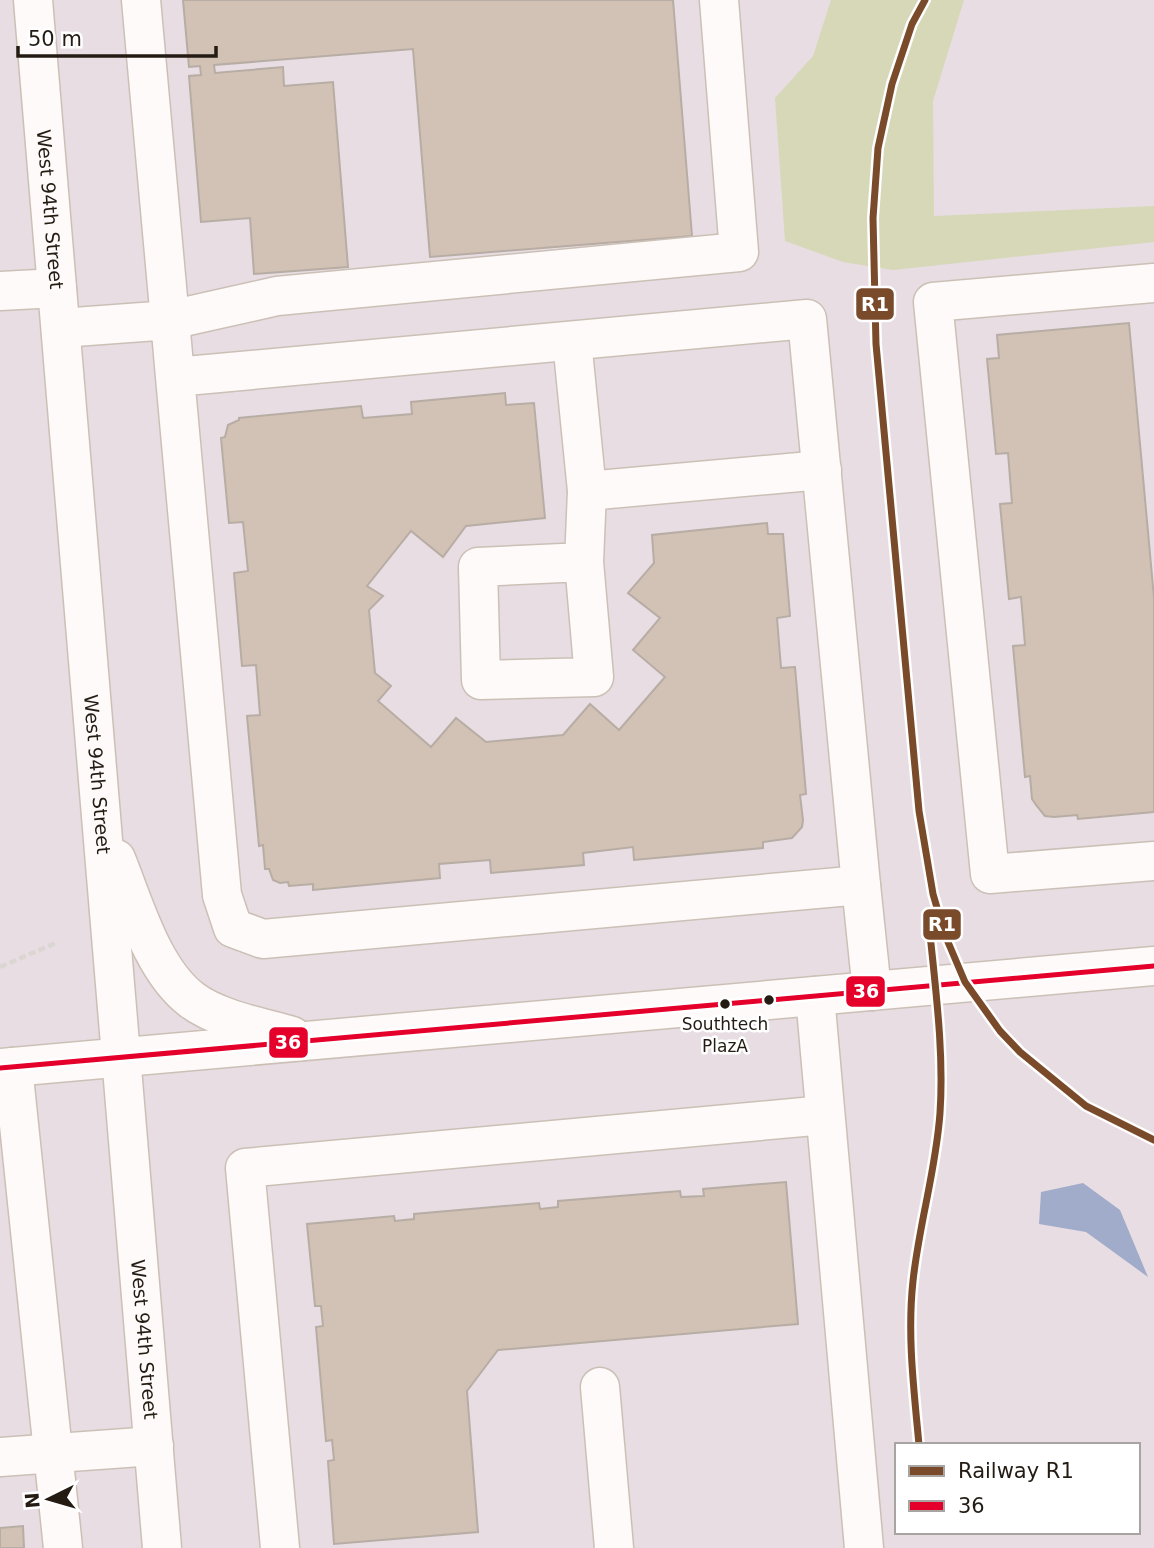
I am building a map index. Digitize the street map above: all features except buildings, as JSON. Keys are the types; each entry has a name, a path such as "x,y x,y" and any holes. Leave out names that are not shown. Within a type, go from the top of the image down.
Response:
{"street":[{"name":"West 94th Street","path":"33,0 163,1548"},
{"path":"141,0 222,895 233,928 263,939 861,885"},
{"path":"61,328 170,320 277,296 739,252 719,0"},
{"path":"1154,283 933,302 990,874 1154,861"},
{"path":"0,291 57,288"},
{"path":"175,377 807,319 872,991"},
{"path":"572,341 587,491 584,562"},
{"path":"587,491 822,470"},
{"path":"103,826 152,945 166,971 180,989 192,1000 212,1011 308,1041"},
{"path":"63,1548 54,1453 11,1152 7,1068 1154,966"},
{"path":"815,996 864,1548"},
{"path":"281,1548 245,1168 825,1115"},
{"path":"600,1387 614,1548"},
{"path":"0,1457 153,1446"}],"path":[{"path":"0,967 58,942"}],"shaded area":[{"path":"0,0 1154,0 1154,1548 0,1548"}],"green space":[{"path":"831,0 964,0 933,101 934,216 1154,206 1154,242 893,270 843,262 785,241 775,98 813,56"}],"water":[{"path":"1083,1183 1120,1210 1148,1277 1086,1232 1039,1224 1041,1192"}],"rail line":[{"name":"R1","path":"925,0 912,24 892,84 878,148 873,218 876,344 919,811 933,894 945,935 965,982 1000,1031 1020,1052 1086,1106 1154,1140"},
{"name":"R1","path":"919,1443 912,1363 911,1301 938,1134 941,1091 939,1023 930,934"}],"transit line":[{"name":"36","path":"0,1068 1154,966"}],"place":[{"name":"Southtech PlazA","path":"725,1004"}]}
